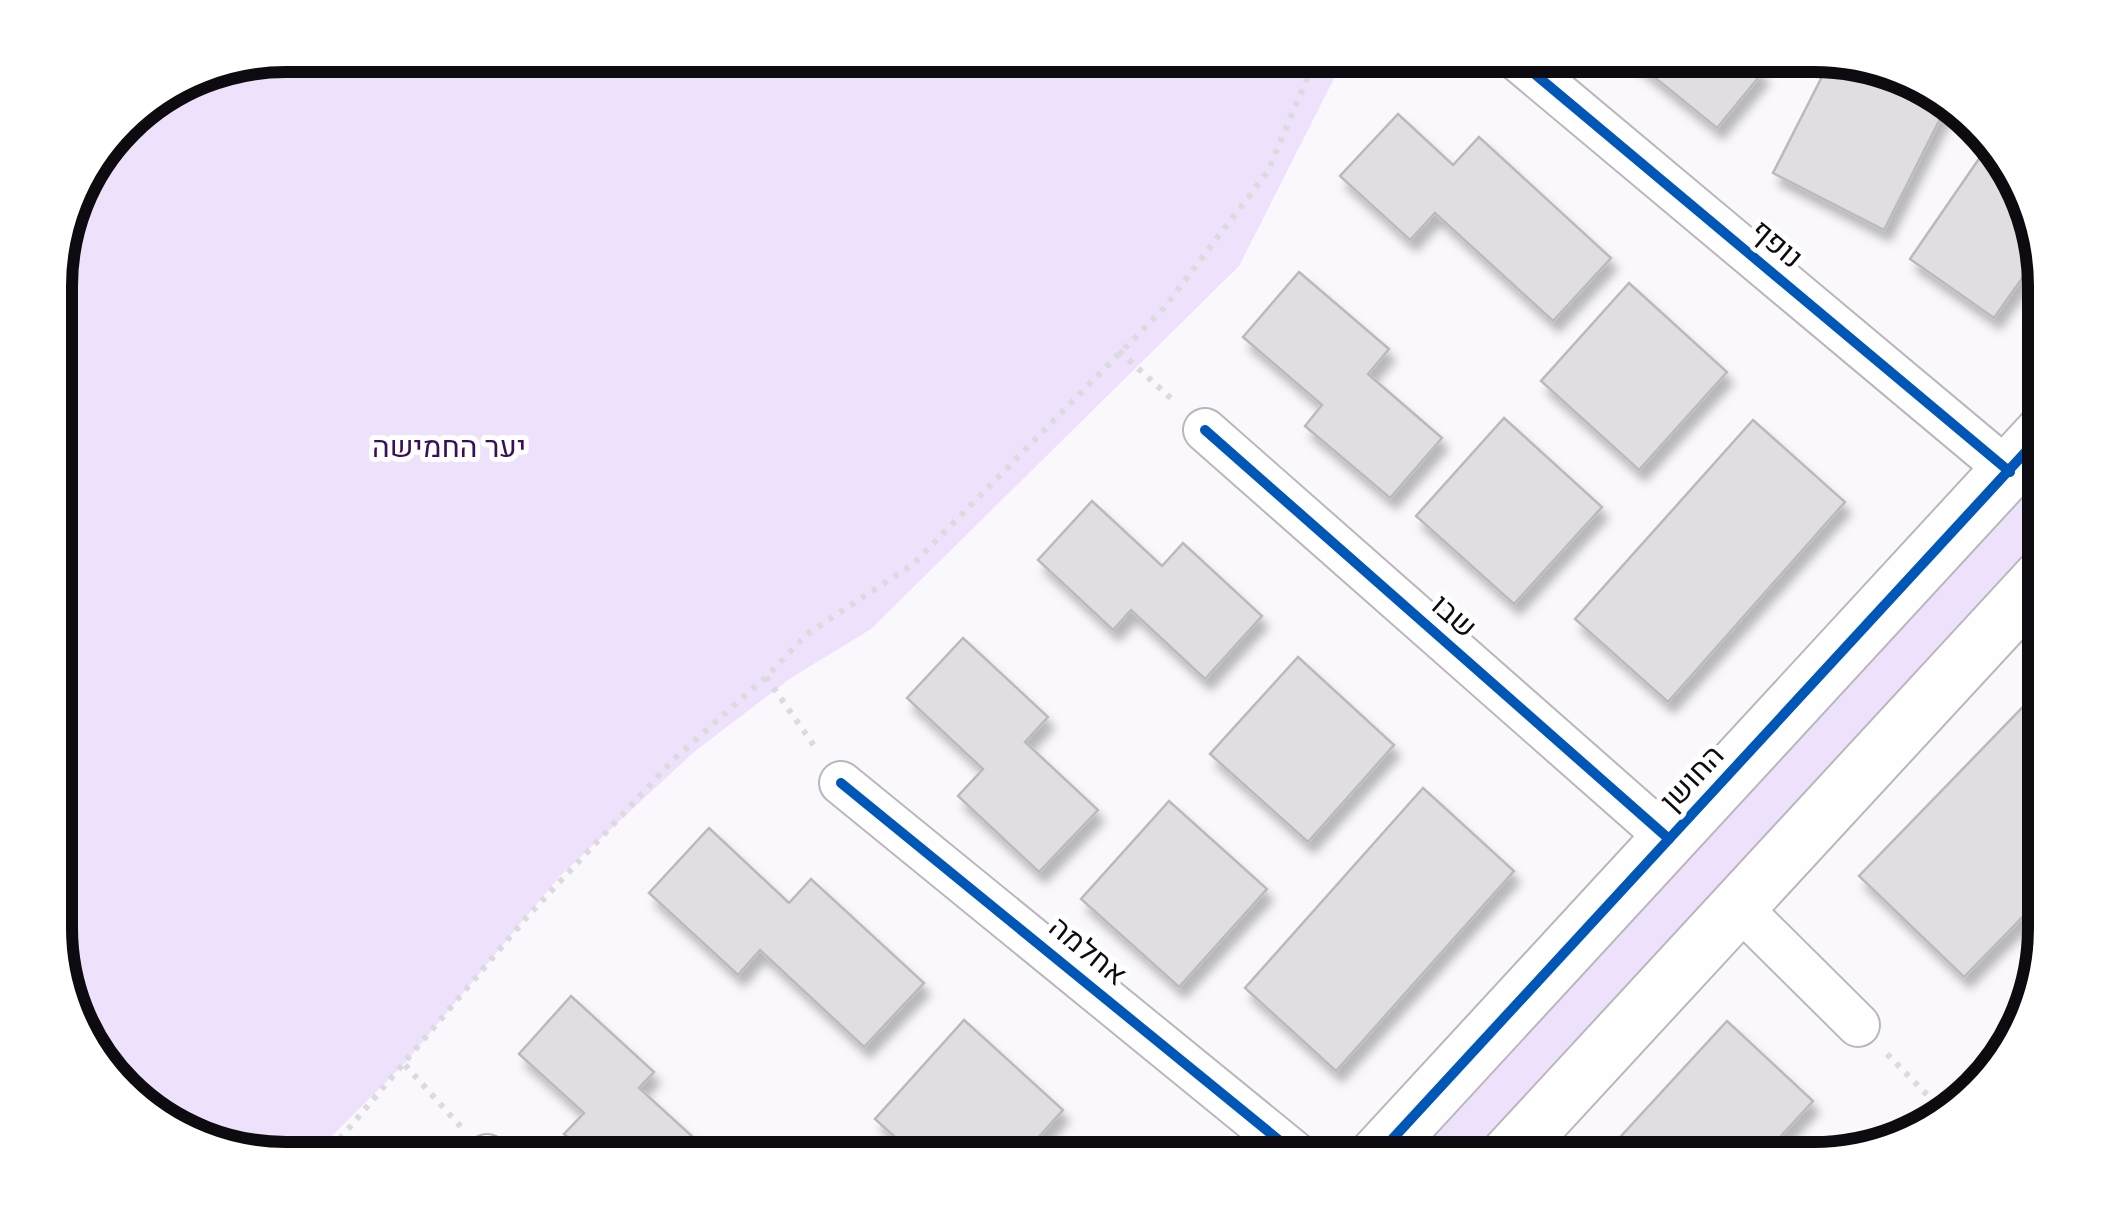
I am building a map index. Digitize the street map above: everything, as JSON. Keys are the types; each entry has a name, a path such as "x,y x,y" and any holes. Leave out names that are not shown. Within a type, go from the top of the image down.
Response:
{"street":[{"name":"נופף","path":"1532,72 2010,472"},
{"name":"שבו","path":"1205,430 1670,839"},
{"name":"החושן","path":"1390,1141 2028,452"},
{"path":"1521,1141 2028,593"},
{"name":"אחלמה","path":"841,783 1280,1141"},
{"path":"1738,906 1858,1025"}],"path":[{"path":"338,1142 526,918 675,758 766,678 807,634 912,565 1164,308 1268,171 1310,72"},
{"path":"1120,351 1205,430"},
{"path":"766,678 841,783"},
{"path":"1858,1025 1935,1104"},
{"path":"405,1064 475,1142"}],"green space":[{"name":"יער החמישה","path":"286,72 1337,72 1239,266 871,629 791,678 694,752 560,876 406,1062 326,1142 258,1140 204,1125 156,1097 117,1058 84,996 72,928 72,286 84,218 109,168 135,135 179,101 218,84"},
{"path":"2028,490 2028,552 1993,590 1482,1141 1427,1141"}],"building":[{"path":"1648,72 1763,72 1717,128"},
{"path":"1824,73 1897,89 1942,115 1884,230 1773,173"},
{"path":"1398,114 1453,165 1479,137 1611,258 1553,321 1435,213 1410,240 1340,176"},
{"path":"1982,154 2000,179 2017,218 2028,270 1994,318 1910,259"},
{"path":"1299,272 1389,349 1368,374 1442,438 1390,498 1305,426 1322,405 1243,337"},
{"path":"1629,283 1727,372 1639,470 1541,381"},
{"path":"1504,418 1602,507 1514,604 1416,516"},
{"path":"1753,420 1845,502 1668,702 1575,619"},
{"path":"1092,501 1162,566 1183,543 1262,616 1205,679 1131,610 1113,630 1038,560"},
{"path":"963,638 1048,717 1025,742 1098,810 1039,872 958,796 983,769 907,698"},
{"path":"1298,657 1394,745 1308,842 1210,754"},
{"path":"2028,702 2028,911 1964,977 1859,876"},
{"path":"1423,788 1514,871 1336,1071 1245,988"},
{"path":"1169,801 1267,889 1179,987 1081,899"},
{"path":"709,828 789,903 811,879 924,983 864,1047 760,950 738,975 649,893"},
{"path":"571,996 654,1072 639,1088 698,1142 572,1142 564,1134 584,1113 519,1054"},
{"path":"964,1020 1063,1110 1035,1142 900,1142 875,1119"},
{"path":"1727,1021 1813,1101 1776,1141 1616,1141"}],"cycle path":[{"path":"1532,72 2010,472"},
{"path":"1205,430 1669,839"},
{"path":"1390,1141 2028,449"},
{"path":"841,783 1280,1141"}]}
